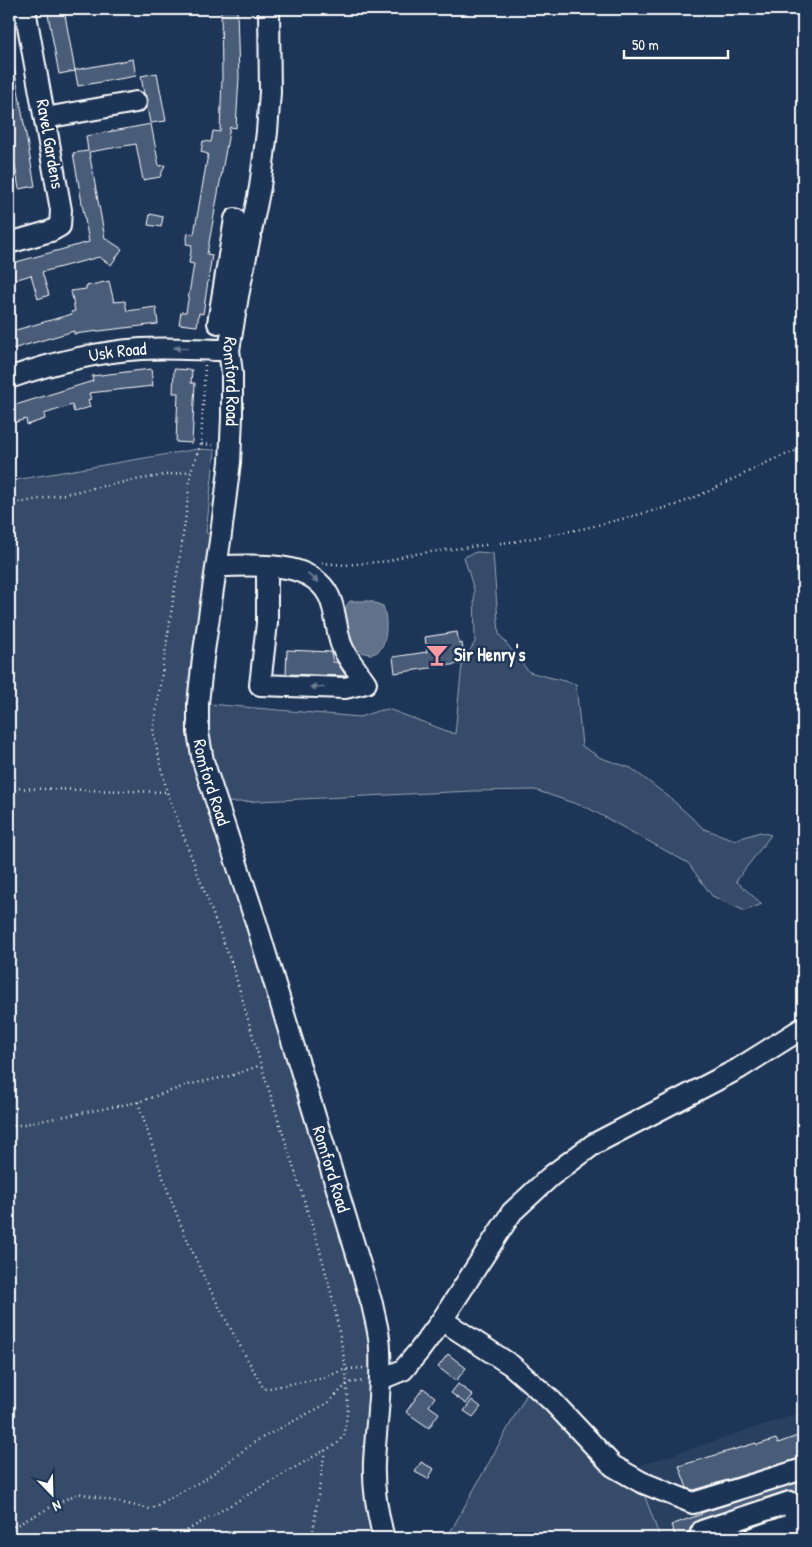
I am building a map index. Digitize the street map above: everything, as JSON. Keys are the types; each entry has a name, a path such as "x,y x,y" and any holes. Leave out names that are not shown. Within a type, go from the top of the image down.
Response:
{"street":[{"name":"Ravel Gardens","path":"9,243 51,231 60,226 61,210 26,9"},
{"name":"Romford Road","path":"269,9 270,76 267,132 260,187 238,252 230,295 232,373 230,462 198,703 198,732 203,761 258,931 372,1304 380,1347 381,1379 374,1480 378,1515 384,1538"},
{"path":"45,118 136,102"},
{"path":"235,219 238,252"},
{"path":"218,323 230,295"},
{"name":"Usk Road","path":"9,378 48,364 107,352 140,349 230,350"},
{"path":"217,566 267,566 297,570 310,574 321,584 329,596 342,646 366,683 345,688 260,684 267,623 267,566"},
{"path":"381,1379 403,1370 419,1351 442,1320 512,1212 551,1176 594,1144 738,1068 803,1028"},
{"path":"442,1320 511,1365 552,1401 613,1466 641,1482 692,1503 803,1469"},
{"path":"692,1503 700,1535 790,1502 798,1522 754,1538"}],"path":[{"path":"174,1538 336,1444 344,1435 348,1408 346,1369 334,1304 319,1247 260,1065 234,970 167,792 153,732 185,522 191,470 201,444 206,349"},
{"path":"201,444 220,445"},
{"path":"297,570 310,564 345,565 389,560 407,555 517,541 586,528 676,505 772,460 803,448"},
{"path":"9,505 191,470"},
{"path":"9,788 167,792"},
{"path":"9,1127 138,1102 191,1084 230,1076 260,1065"},
{"path":"138,1102 166,1188 190,1246 234,1335 264,1388 323,1378 346,1369"},
{"path":"9,1529 78,1493 150,1509 207,1478 256,1441 328,1403 348,1383 381,1379"},
{"path":"312,1538 325,1450"}],"shaded area":[{"path":"198,449 215,450 206,533 221,534 198,703 360,717 388,709 455,734 462,664 475,642 474,590 464,557 476,552 493,553 499,634 529,672 576,684 582,746 601,758 631,768 669,797 704,829 735,840 760,832 771,835 736,881 762,904 745,911 712,896 688,863 588,808 535,790 472,791 217,803 365,1283 379,1413 387,1538 9,1538 9,481"},
{"path":"350,601 370,601 383,606 386,618 386,634 381,648 377,652 369,654 352,648 344,624 344,612"},
{"path":"528,1392 547,1409 569,1436 606,1474 644,1494 660,1538 447,1538"},
{"path":"803,1412 803,1538 660,1538 635,1467"}],"building":[{"path":"47,9 64,9 75,71 59,74"},
{"path":"221,9 237,9 239,77 236,128 230,127 207,254 212,255 203,314 199,313 197,326 179,324 181,312 186,312 194,264 189,263 192,245 186,244 188,233 194,234 208,154 201,152 203,141 211,142 213,131 220,132 222,78"},
{"path":"133,59 136,76 78,86 75,70"},
{"path":"14,67 35,186 19,189 9,130 9,68"},
{"path":"157,73 166,121 150,123 147,107 148,99 144,94 141,76"},
{"path":"151,124 159,166 165,165 160,177 143,180 136,144 89,152 105,238 122,249 111,265 99,257 42,272 49,295 38,299 31,275 11,281 9,264 89,242 73,153 88,151 86,136"},
{"path":"150,214 163,217 161,227 148,225"},
{"path":"109,281 114,302 125,301 127,311 156,307 158,324 74,334 74,331 9,350 9,332 72,314 71,312 75,311 71,291 86,289 86,286"},
{"path":"151,369 153,386 89,393 91,399 88,400 90,407 74,412 72,405 44,414 45,419 27,425 26,419 9,424 9,407 93,381 92,376"},
{"path":"174,369 192,370 191,383 195,383 192,443 176,442 178,393 173,393"},
{"name":"Sir Henry's","path":"457,632 459,644 462,643 465,663 395,673 393,657 427,652 425,637"},
{"path":"287,650 331,652 333,662 337,662 346,676 286,674"},
{"path":"448,1354 466,1368 456,1381 438,1367"},
{"path":"458,1384 473,1395 466,1404 451,1393"},
{"path":"423,1388 435,1397 429,1406 439,1413 429,1428 406,1412"},
{"path":"472,1400 481,1407 473,1417 464,1411"},
{"path":"803,1434 803,1457 694,1490 687,1488 679,1466 756,1443 757,1445 776,1439 778,1443"},
{"path":"421,1462 434,1469 428,1479 415,1472"},
{"path":"803,1481 803,1503 797,1493 792,1490 786,1491 698,1520 691,1526 687,1538 676,1538 671,1525 701,1513"}],"place":[{"name":"Sir Henry's","path":"437,655"}]}
